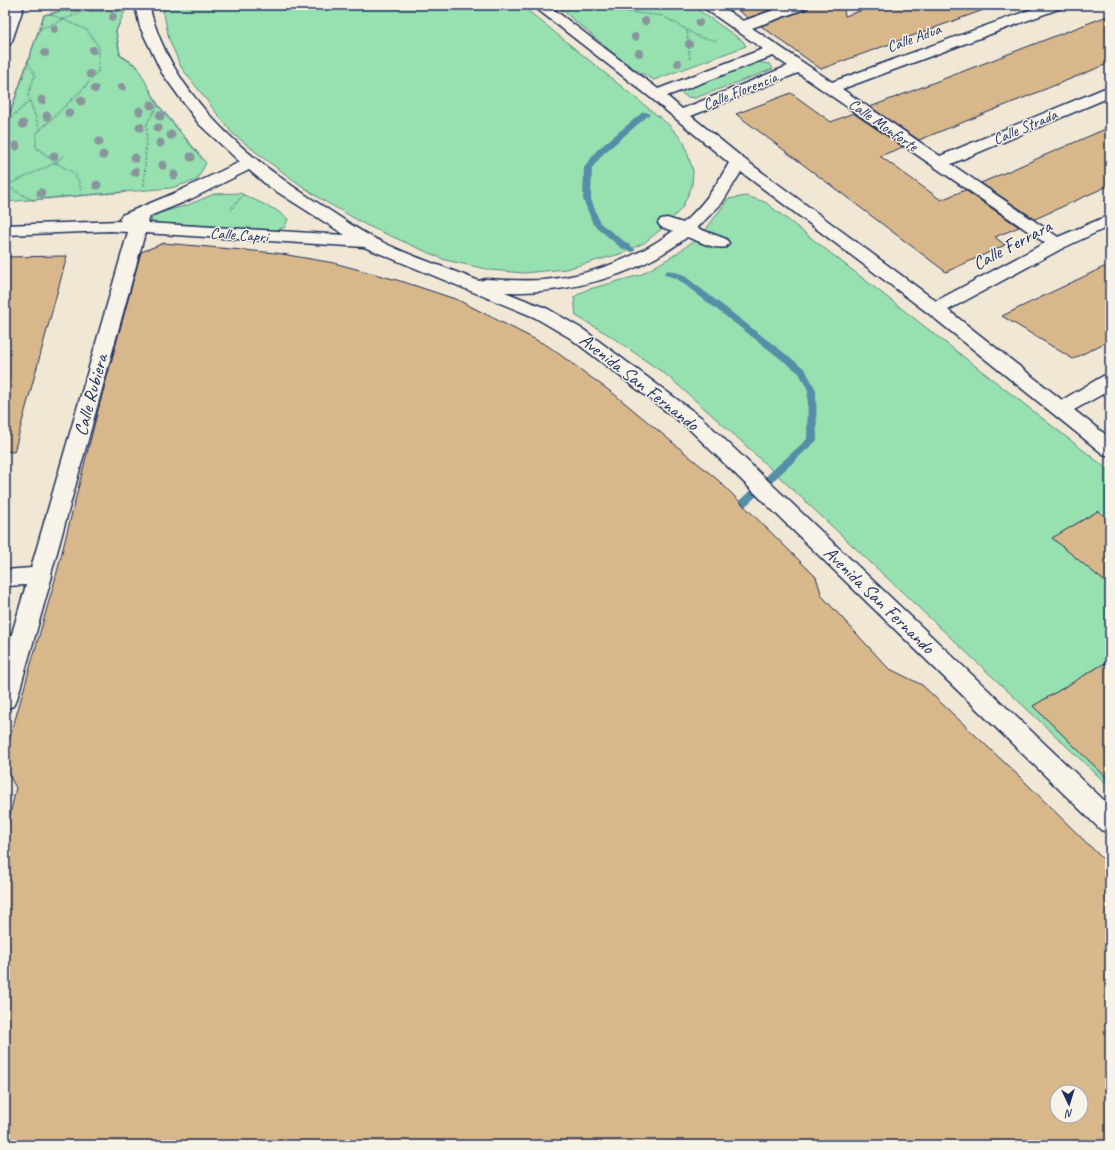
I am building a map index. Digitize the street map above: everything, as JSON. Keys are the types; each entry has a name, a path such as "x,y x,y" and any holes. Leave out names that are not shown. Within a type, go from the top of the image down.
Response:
{"street":[{"path":"5,41 17,5"},
{"path":"539,5 656,95 738,162 935,309 1061,408 1110,449"},
{"name":"Calle Monforte","path":"709,5 1056,244"},
{"path":"741,26 802,5"},
{"name":"Calle Adua","path":"830,88 1056,5"},
{"name":"Avenida San Fernando","path":"133,8 147,27 170,73 205,121 251,163 274,182 369,243 541,313 577,334 695,423 1110,822"},
{"name":"Calle Florencia","path":"656,95 774,50"},
{"name":"Calle Florencia","path":"680,115 800,67"},
{"name":"Calle Strada","path":"939,164 1110,91"},
{"path":"472,285 527,286 561,284 598,275 648,253 671,241 695,222 717,198 738,162"},
{"name":"Calle Capri","path":"140,221 183,196 251,163"},
{"name":"Calle Ferrara","path":"935,309 1056,244 1110,220"},
{"name":"Calle Capri","path":"5,230 110,226 140,221 369,243"},
{"name":"Calle Rubiera","path":"5,699 41,576 140,221"},
{"path":"667,223 720,243"},
{"path":"1061,408 1110,381"},
{"path":"5,578 41,576"}],"path":[{"path":"598,5 604,8 630,13 663,16 699,38 720,42"},
{"path":"5,127 44,14 61,11 133,8"},
{"path":"40,29 84,11"},
{"path":"49,13 87,30 99,47 98,71 85,88 36,134 36,147 55,163 73,171 80,183 82,196"},
{"path":"122,17 116,31 120,55 139,68 142,74"},
{"path":"687,30 689,44 688,56 691,60"},
{"path":"28,62 35,75 28,95 40,130"},
{"path":"148,87 158,105 206,163"},
{"path":"8,120 30,101"},
{"path":"144,191 147,123 158,105"},
{"path":"6,185 55,163 63,156"},
{"path":"6,185 32,200 129,192"}],"green space":[{"path":"162,5 521,5 669,125 684,142 693,171 692,186 682,208 664,227 644,243 620,254 566,269 523,273 491,270 445,260 366,225 319,198 270,163 232,133 181,67 169,39"},
{"path":"556,5 691,5 743,41 746,46 654,80 625,63"},
{"path":"61,11 125,11 116,31 120,55 137,66 158,105 206,163 197,180 171,188 5,202 5,127 44,15"},
{"path":"756,62 770,64 773,69 695,98 687,97 680,92 685,87"},
{"path":"240,193 276,210 288,219 285,227 272,232 211,226 151,225 152,215 188,205 214,194"},
{"path":"746,196 765,202 1110,471 1110,787 741,441 669,377 609,335 576,316 574,297 586,290 640,275 673,256 702,235 728,199"}],"building":[{"path":"731,5 784,5 748,18"},
{"path":"810,5 843,5 845,16 878,5 988,5 989,8 821,69 761,26 808,9"},
{"path":"1110,15 1110,63 919,140 870,107"},
{"path":"791,93 831,122 853,113 903,147 880,156 941,200 965,190 1019,227 995,237 1005,245 946,272 736,114"},
{"path":"1110,127 1110,185 1035,219 981,183"},
{"path":"164,243 276,253 334,263 404,282 458,300 548,346 614,394 719,481 816,577 822,596 888,668 922,685 1023,780 1110,866 1110,1145 5,1145 5,837 16,788 5,767 5,755 55,580 96,418 141,252"},
{"path":"67,256 14,452 5,451 5,257"},
{"path":"1110,264 1110,340 1073,359 1002,316"},
{"path":"1098,511 1110,521 1110,586 1052,538"},
{"path":"1110,660 1110,781 1033,706"}],"waterway":[{"path":"632,250 624,246 597,224 587,199 588,168 600,152 646,114"},
{"path":"668,273 679,276 802,371 812,390 812,440 732,513"}]}
